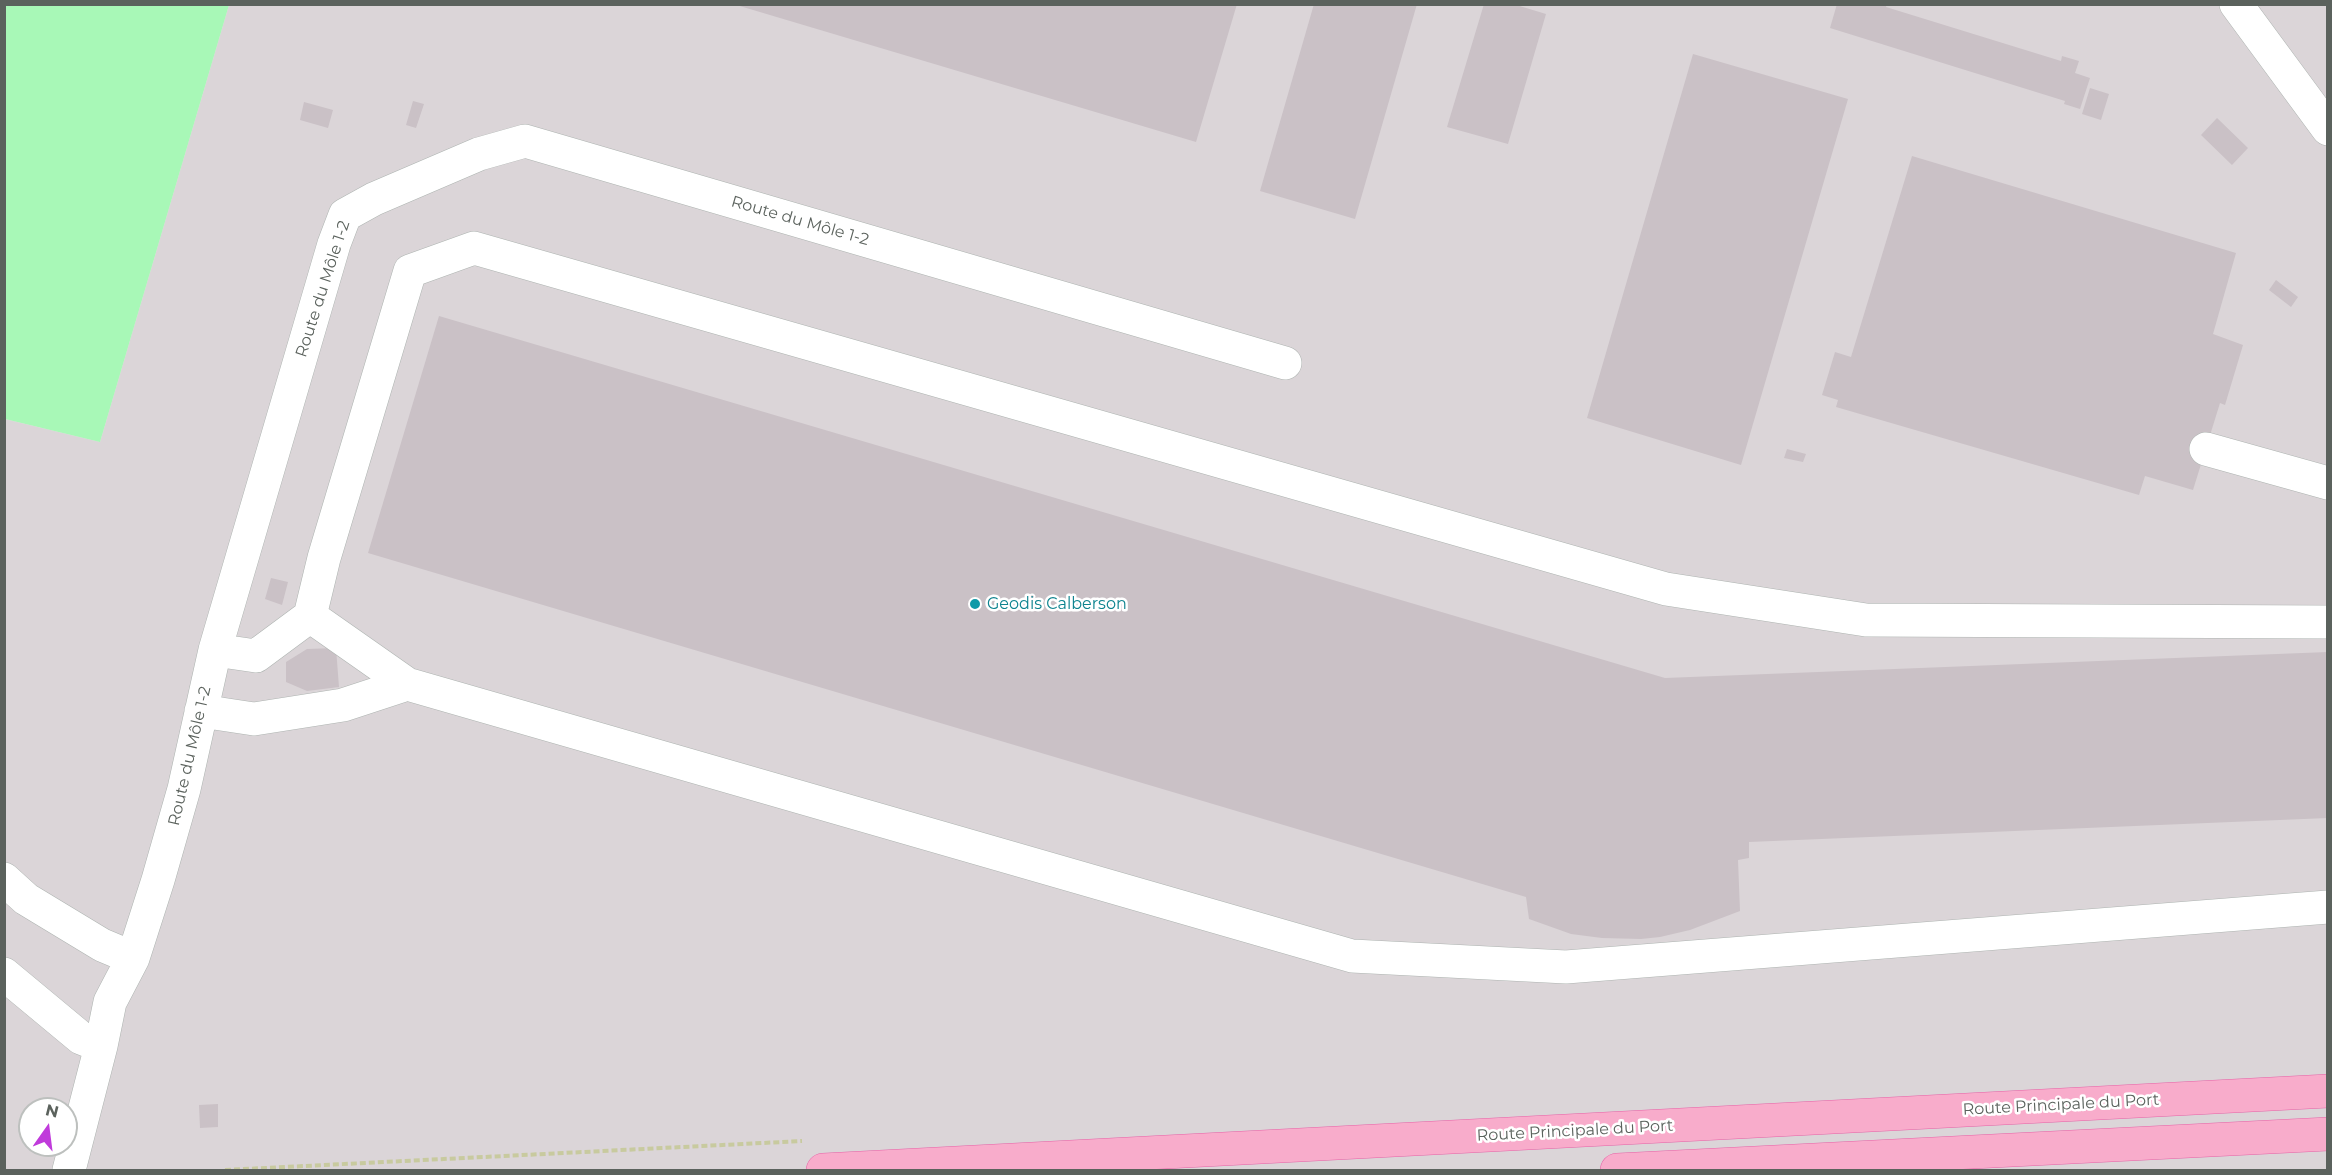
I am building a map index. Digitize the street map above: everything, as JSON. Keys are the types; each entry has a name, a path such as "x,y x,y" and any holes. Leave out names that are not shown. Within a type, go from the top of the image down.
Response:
{"main road":[{"name":"Route Principale du Port","path":"823,1170 2328,1090"},
{"path":"1617,1170 2328,1134"}],"street":[{"path":"2236,4 2328,129"},
{"name":"Route du Môle 1-2","path":"69,1170 110,1002 133,958 184,789 215,650 334,244 345,215 374,199 479,154 525,141 1285,363"},
{"path":"215,650 256,656 310,616 324,558 411,271 474,248 1666,590 1866,620 2328,622"},
{"path":"2206,449 2328,483"},
{"path":"310,616 407,684 1352,956 1566,967 2328,907"},
{"path":"201,711 254,719 343,705 407,684"},
{"path":"4,879 26,899 102,945 133,958"},
{"path":"4,974 81,1038 101,1046"}],"shaded area":[{"path":"5,4 229,5 100,442 5,419"},
{"path":"229,5 2327,5 2327,1170 5,1170 5,419 100,442"}],"building":[{"path":"733,4 1237,4 1196,142"},
{"path":"1314,4 1417,4 1355,219 1260,191"},
{"path":"1484,4 1513,4 1546,14 1508,144 1447,127"},
{"path":"1837,4 1887,4 1886,7 2061,61 2062,56 2079,61 2075,73 2090,78 2080,109 2064,104 2065,101 1830,28"},
{"path":"1693,54 1848,99 1741,465 1587,418"},
{"path":"2090,88 2109,94 2101,120 2082,114"},
{"path":"413,101 424,104 416,128 406,125"},
{"path":"304,102 333,110 328,128 300,120"},
{"path":"2217,118 2248,148 2232,165 2201,135"},
{"path":"1912,156 2236,253 2213,334 2243,345 2225,405 2220,403 2193,490 2145,476 2139,495 1836,407 1838,400 1822,395 1835,352 1851,357"},
{"path":"2276,280 2298,297 2291,307 2269,290"},
{"name":"Geodis Calberson","path":"439,316 1665,678 2328,652 2328,818 1749,842 1749,858 1738,860 1740,911 1690,930 1660,937 1602,938 1571,934 1529,919 1526,897 368,553"},
{"path":"1787,449 1806,454 1803,462 1784,458"},
{"path":"271,578 288,582 282,605 265,599"},
{"path":"336,648 339,687 307,691 286,682 286,662 307,649"},
{"path":"218,1104 218,1127 200,1128 199,1105"}],"place":[{"name":"Geodis Calberson","path":"975,604"}]}
